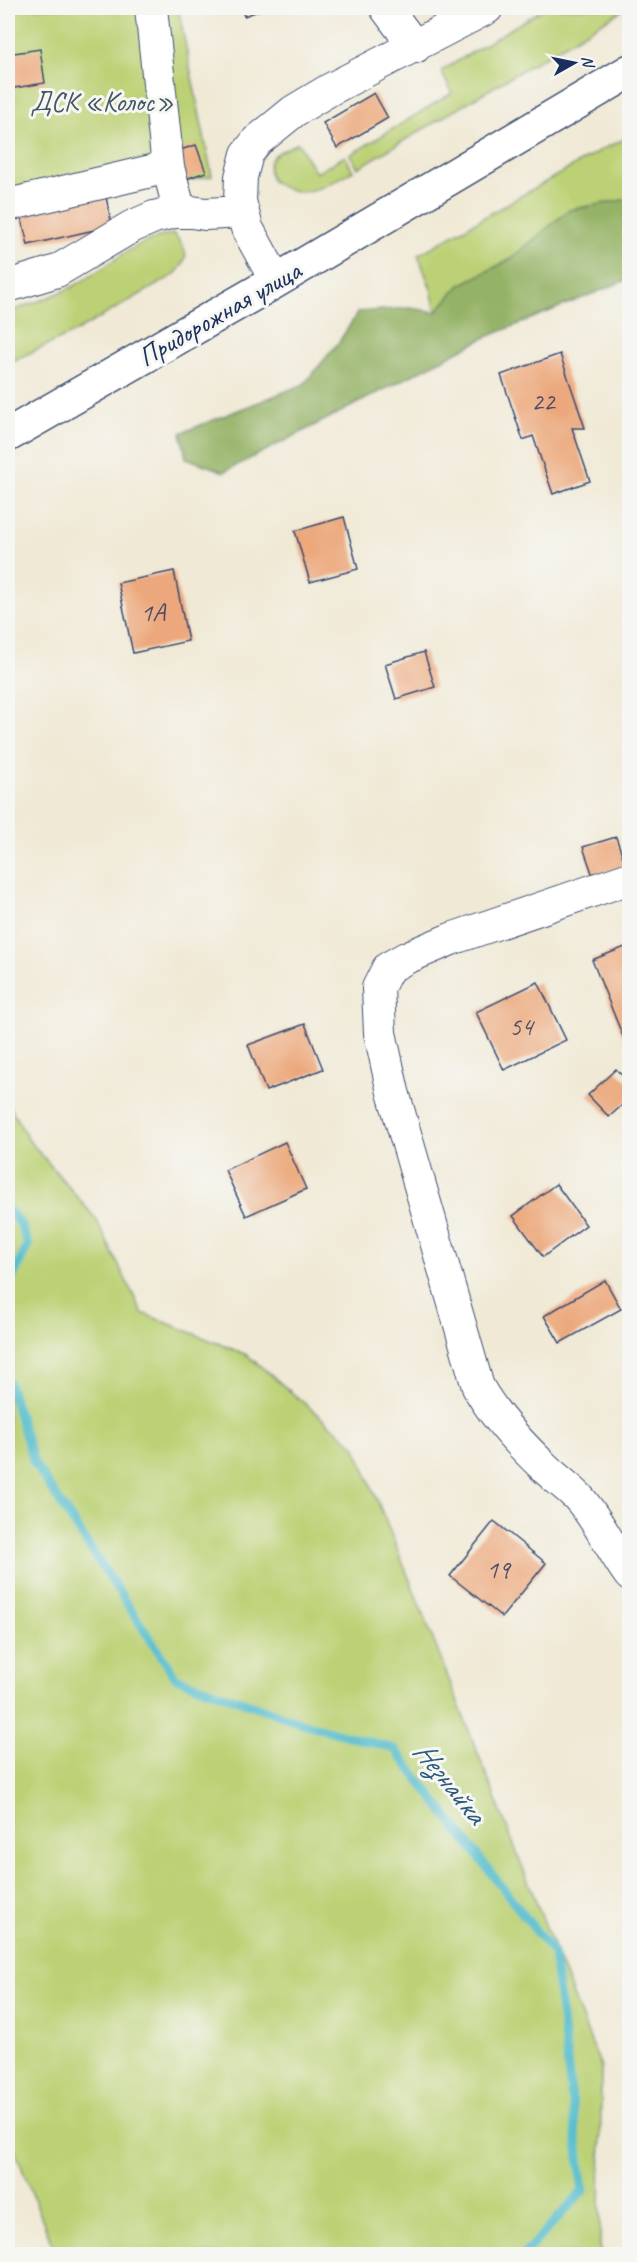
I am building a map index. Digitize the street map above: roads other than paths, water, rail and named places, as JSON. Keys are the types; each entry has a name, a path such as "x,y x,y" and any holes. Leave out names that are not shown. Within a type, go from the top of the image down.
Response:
{"main road":[{"name":"Придорожная улица","path":"8,435 276,281 630,71"}],"street":[{"path":"151,8 168,167 180,212"},
{"path":"386,8 415,46"},
{"path":"276,281 247,228 240,201 241,177 247,154 257,141 294,111 329,90 487,8"},
{"path":"8,205 168,167"},
{"path":"8,286 57,271 131,227 154,217 180,212 205,214 243,212"},
{"path":"630,878 451,939 406,958 388,969 378,988 378,1002 380,1033 393,1092 478,1387 491,1409 506,1427 542,1466 577,1496 592,1514 630,1575"}],"waterway":[{"name":"Незнайка","path":"8,1209 21,1225 28,1245 8,1287"},
{"name":"Незнайка","path":"8,1381 34,1463 176,1678 305,1724 395,1749 554,1954 583,2191 524,2254"}],"park label":[{"name":"ДСК «Колос»","path":"102,101"}]}
